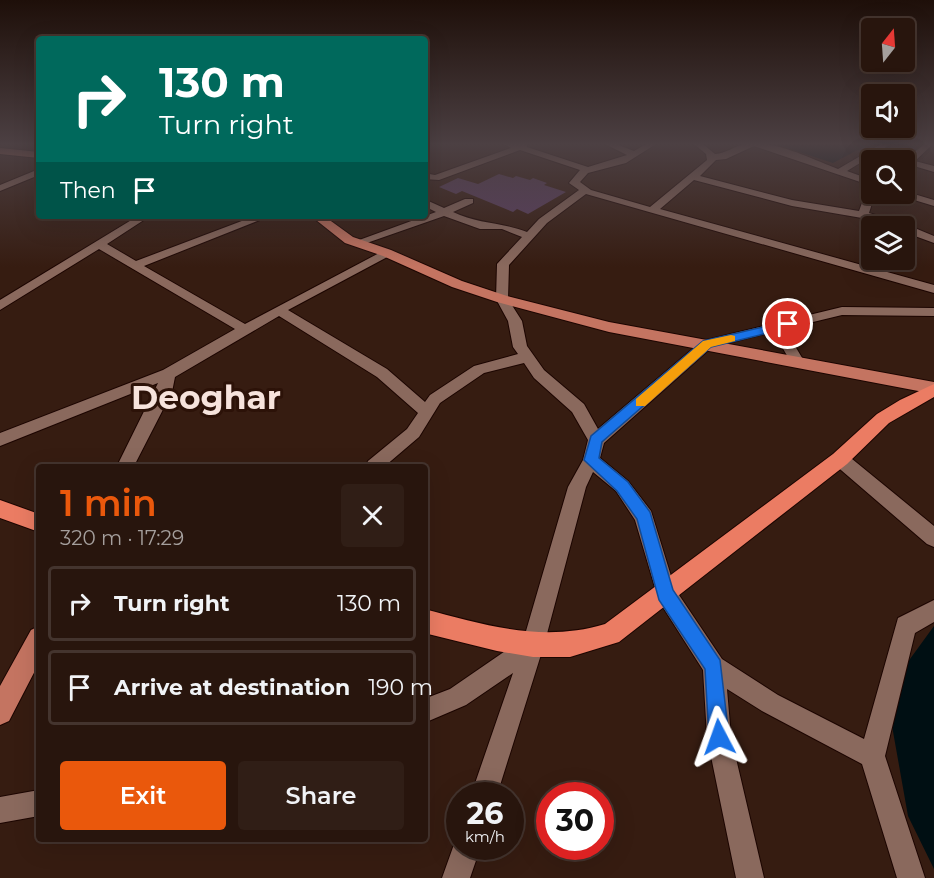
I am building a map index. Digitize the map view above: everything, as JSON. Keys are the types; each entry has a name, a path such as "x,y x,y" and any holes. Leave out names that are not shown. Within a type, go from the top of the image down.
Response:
{"highway":[{"path":"428,622 488,638 533,645 572,645 611,634 840,459 869,427 906,403 934,389"},
{"path":"0,509 36,522"}],"main road":[{"path":"321,219 357,243 502,300 609,327 797,361 934,389"},
{"path":"0,712 36,644"}],"street":[{"path":"577,185 585,191 651,211 800,248 934,289"},
{"path":"651,211 683,185"},
{"path":"723,185 792,203 866,216"},
{"path":"585,191 543,221 503,264 502,300 514,321 520,347 539,374 578,408 594,450 644,517 666,594 714,667 770,703 872,756"},
{"path":"915,197 934,202"},
{"path":"428,218 469,201"},
{"path":"428,204 484,227 503,226 529,236"},
{"path":"863,215 867,204"},
{"path":"0,306 139,219"},
{"path":"136,266 257,219"},
{"path":"357,243 425,219"},
{"path":"915,232 934,240"},
{"path":"98,244 246,330"},
{"path":"0,440 168,374 279,310 387,253"},
{"path":"279,310 382,373 427,412"},
{"path":"488,782 533,645 577,486 594,450 707,344 842,311 932,313"},
{"path":"771,328 787,344 797,361"},
{"path":"376,464 413,433 435,399 479,369 527,357"},
{"path":"127,464 164,392 168,374"},
{"path":"840,459 934,538"},
{"path":"911,878 872,756 906,626 934,610"},
{"path":"428,709 458,697 533,645"},
{"path":"714,667 719,737 750,878"},
{"path":"0,810 36,804"},
{"path":"456,878 462,860"}],"shaded area":[{"path":"934,626 934,869 908,816 886,692"}],"building":[{"path":"443,185 544,185 566,192 528,214 517,209 513,212 462,191 456,194 439,187"}],"slow traffic":[{"path":"640,403 707,344 731,338"}],"district":[{"name":"Deoghar","path":"206,397"}],"route":[{"path":"719,737 714,667 666,594 644,517 622,486 591,460 596,440 707,344 788,324"}]}
